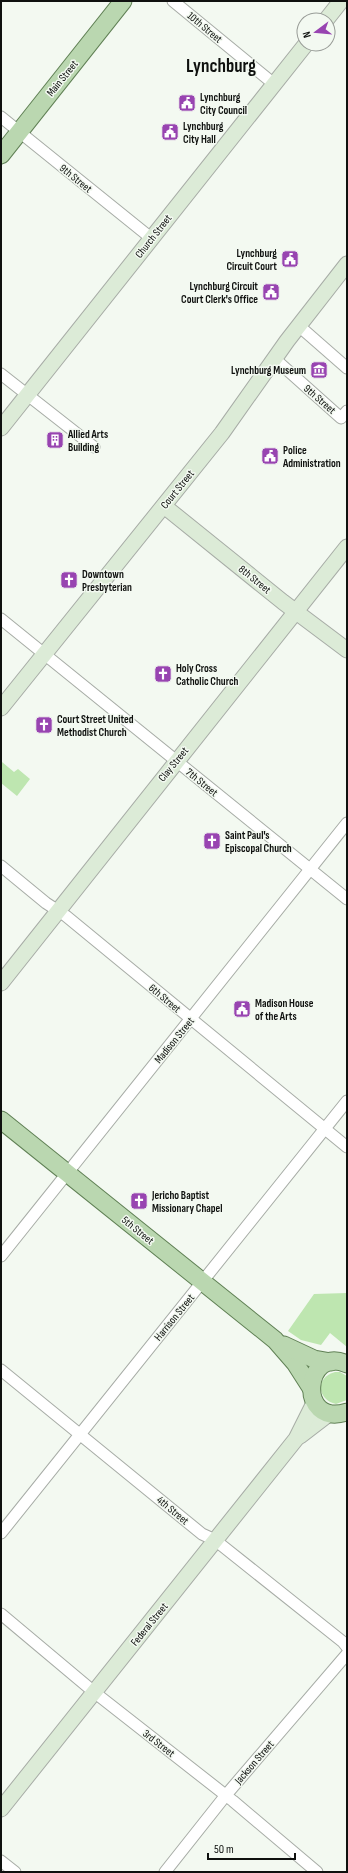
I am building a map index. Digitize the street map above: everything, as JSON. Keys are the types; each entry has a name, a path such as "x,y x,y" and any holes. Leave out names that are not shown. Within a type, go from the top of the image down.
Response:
{"main road":[{"name":"Main Street","path":"1,155 123,1"},
{"name":"5th Street","path":"1,1120 275,1340 295,1363 313,1395 324,1410 330,1413"},
{"name":"5th Street","path":"275,1340 302,1354 342,1362"},
{"path":"313,1395 314,1374 324,1364 342,1362"},
{"path":"330,1413 347,1412"}],"street":[{"name":"10th Street","path":"173,1 274,84"},
{"path":"332,12 341,1"},
{"name":"Church Street","path":"1,428 150,238 300,52"},
{"name":"9th Street","path":"1,117 150,238"},
{"name":"Court Street","path":"1,708 222,433 299,326 347,264"},
{"path":"299,326 347,368"},
{"name":"9th Street","path":"275,359 341,418 347,411"},
{"path":"1,374 94,447"},
{"name":"8th Street","path":"164,506 347,650"},
{"name":"Clay Street","path":"1,983 57,910 347,547"},
{"name":"7th Street","path":"1,619 347,899"},
{"name":"Madison Street","path":"1,1256 347,823"},
{"name":"6th Street","path":"1,866 347,1147"},
{"name":"Harrison Street","path":"1,1534 80,1433 203,1282 347,1101"},
{"name":"4th Street","path":"1,1370 202,1534 215,1540 289,1598 343,1642 347,1648"},
{"name":"Federal Street","path":"296,1439 313,1395"},
{"name":"Federal Street","path":"1,1809 296,1439 330,1413"},
{"name":"3rd Street","path":"1,1614 94,1692 226,1795 317,1872"},
{"name":"Jackson Street","path":"165,1872 226,1795 347,1654"},
{"path":"1,1861 15,1872"}],"green space":[{"path":"2,762 14,772 18,769 30,779 17,796 1,783"},
{"path":"347,1293 347,1347 330,1333 321,1345 301,1340 288,1331 314,1294"},
{"path":"335,1372 340,1372 347,1376 347,1400 336,1404 325,1398 321,1388 324,1379"}],"place":[{"name":"Lynchburg City Council","path":"187,103"},
{"name":"Lynchburg City Hall","path":"170,132"},
{"name":"Lynchburg Circuit Court","path":"290,259"},
{"name":"Lynchburg Circuit Court Clerk's Office","path":"271,292"},
{"name":"Lynchburg Museum","path":"319,370"},
{"name":"Allied Arts Building","path":"55,440"},
{"name":"Police Administration","path":"270,456"},
{"name":"Downtown Presbyterian","path":"69,580"},
{"name":"Holy Cross Catholic Church","path":"163,674"},
{"name":"Court Street United Methodist Church","path":"44,725"},
{"name":"Saint Paul's Episcopal Church","path":"212,841"},
{"name":"Madison House of the Arts","path":"242,1009"},
{"name":"Jericho Baptist Missionary Chapel","path":"139,1201"}],"district":[{"name":"Lynchburg","path":"221,65"}]}
